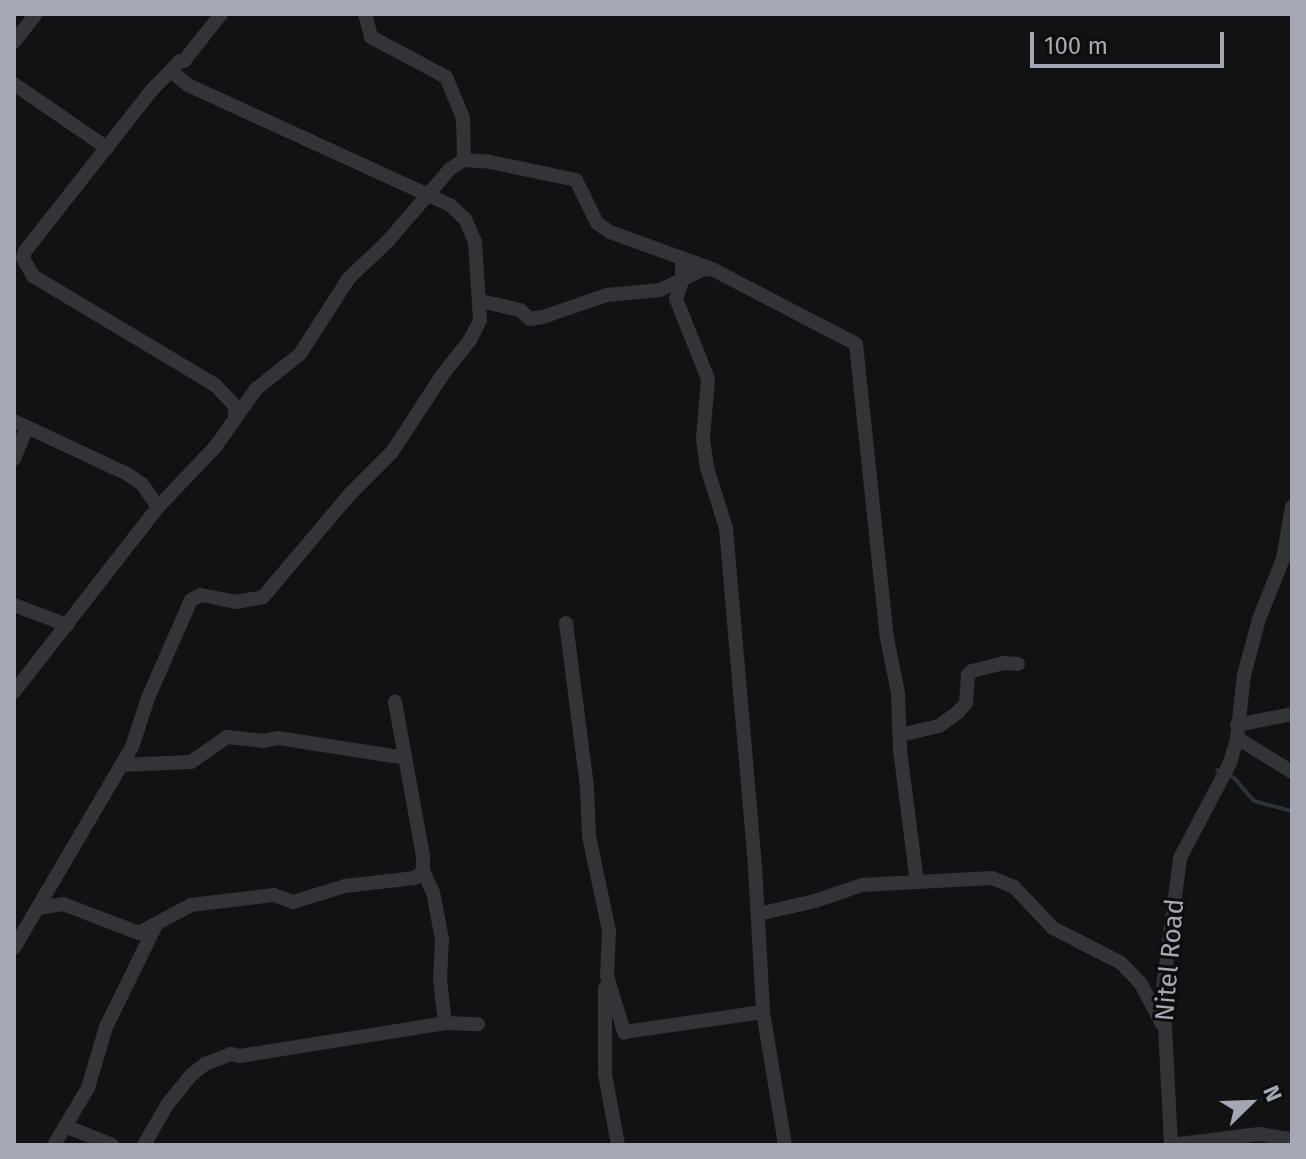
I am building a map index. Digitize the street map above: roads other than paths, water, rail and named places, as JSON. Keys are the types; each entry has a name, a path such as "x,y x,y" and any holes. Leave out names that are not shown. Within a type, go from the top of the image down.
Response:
{"street":[{"path":"14,42 36,14"},
{"path":"221,14 107,148 25,251 27,268 33,276 215,385 235,406 235,418"},
{"path":"365,14 371,37 446,77 463,118 464,160"},
{"path":"14,948 121,765 191,600 201,595 236,602 263,597 351,493 392,452 443,374 470,340 480,320 475,242 465,219 450,205 188,85 171,71"},
{"path":"14,84 107,148"},
{"path":"14,692 158,507 216,446 256,389 300,354 349,278 388,241 450,169 464,160 490,162 576,180 597,223 610,232 712,269 856,344 860,358 866,455 887,638 898,693 917,882"},
{"path":"682,258 682,281 676,299 708,379 703,439 707,468 726,528 758,914 763,1012 785,1145"},
{"path":"481,301 520,310 530,319 607,295 660,290 702,270 712,269"},
{"path":"14,459 20,425 127,474 142,484 158,507"},
{"name":"Nitel Road","path":"1171,1145 1163,988 1180,858 1220,786 1237,732 1244,675 1259,619 1283,559 1292,507"},
{"path":"14,605 67,625"},
{"path":"566,623 587,788 589,836 609,931 607,976 624,1032 763,1012"},
{"path":"900,735 939,726 958,712 966,703 968,675 972,671 1003,663 1018,664"},
{"path":"395,702 423,871 433,892 442,939 440,979 445,1023"},
{"path":"1237,732 1292,714"},
{"path":"1237,732 1292,772"},
{"path":"121,765 191,762 227,737 263,741 278,738 405,758"},
{"path":"38,908 63,904 139,933 191,905 274,895 293,902 345,886 415,878 423,871"},
{"path":"758,914 815,901 862,885 992,878 1014,887 1053,928 1121,963 1141,984 1164,1028"},
{"path":"54,1145 88,1088 106,1027 156,925"},
{"path":"609,931 601,937 600,947 607,1040 605,1074 618,1145"},
{"path":"144,1145 167,1105 205,1064 231,1054 240,1056 445,1023 478,1024"},
{"path":"65,1126 112,1145"},
{"path":"1171,1145 1259,1134 1292,1139"}],"waterway":[{"path":"1217,770 1234,778 1254,801 1292,811"}]}
